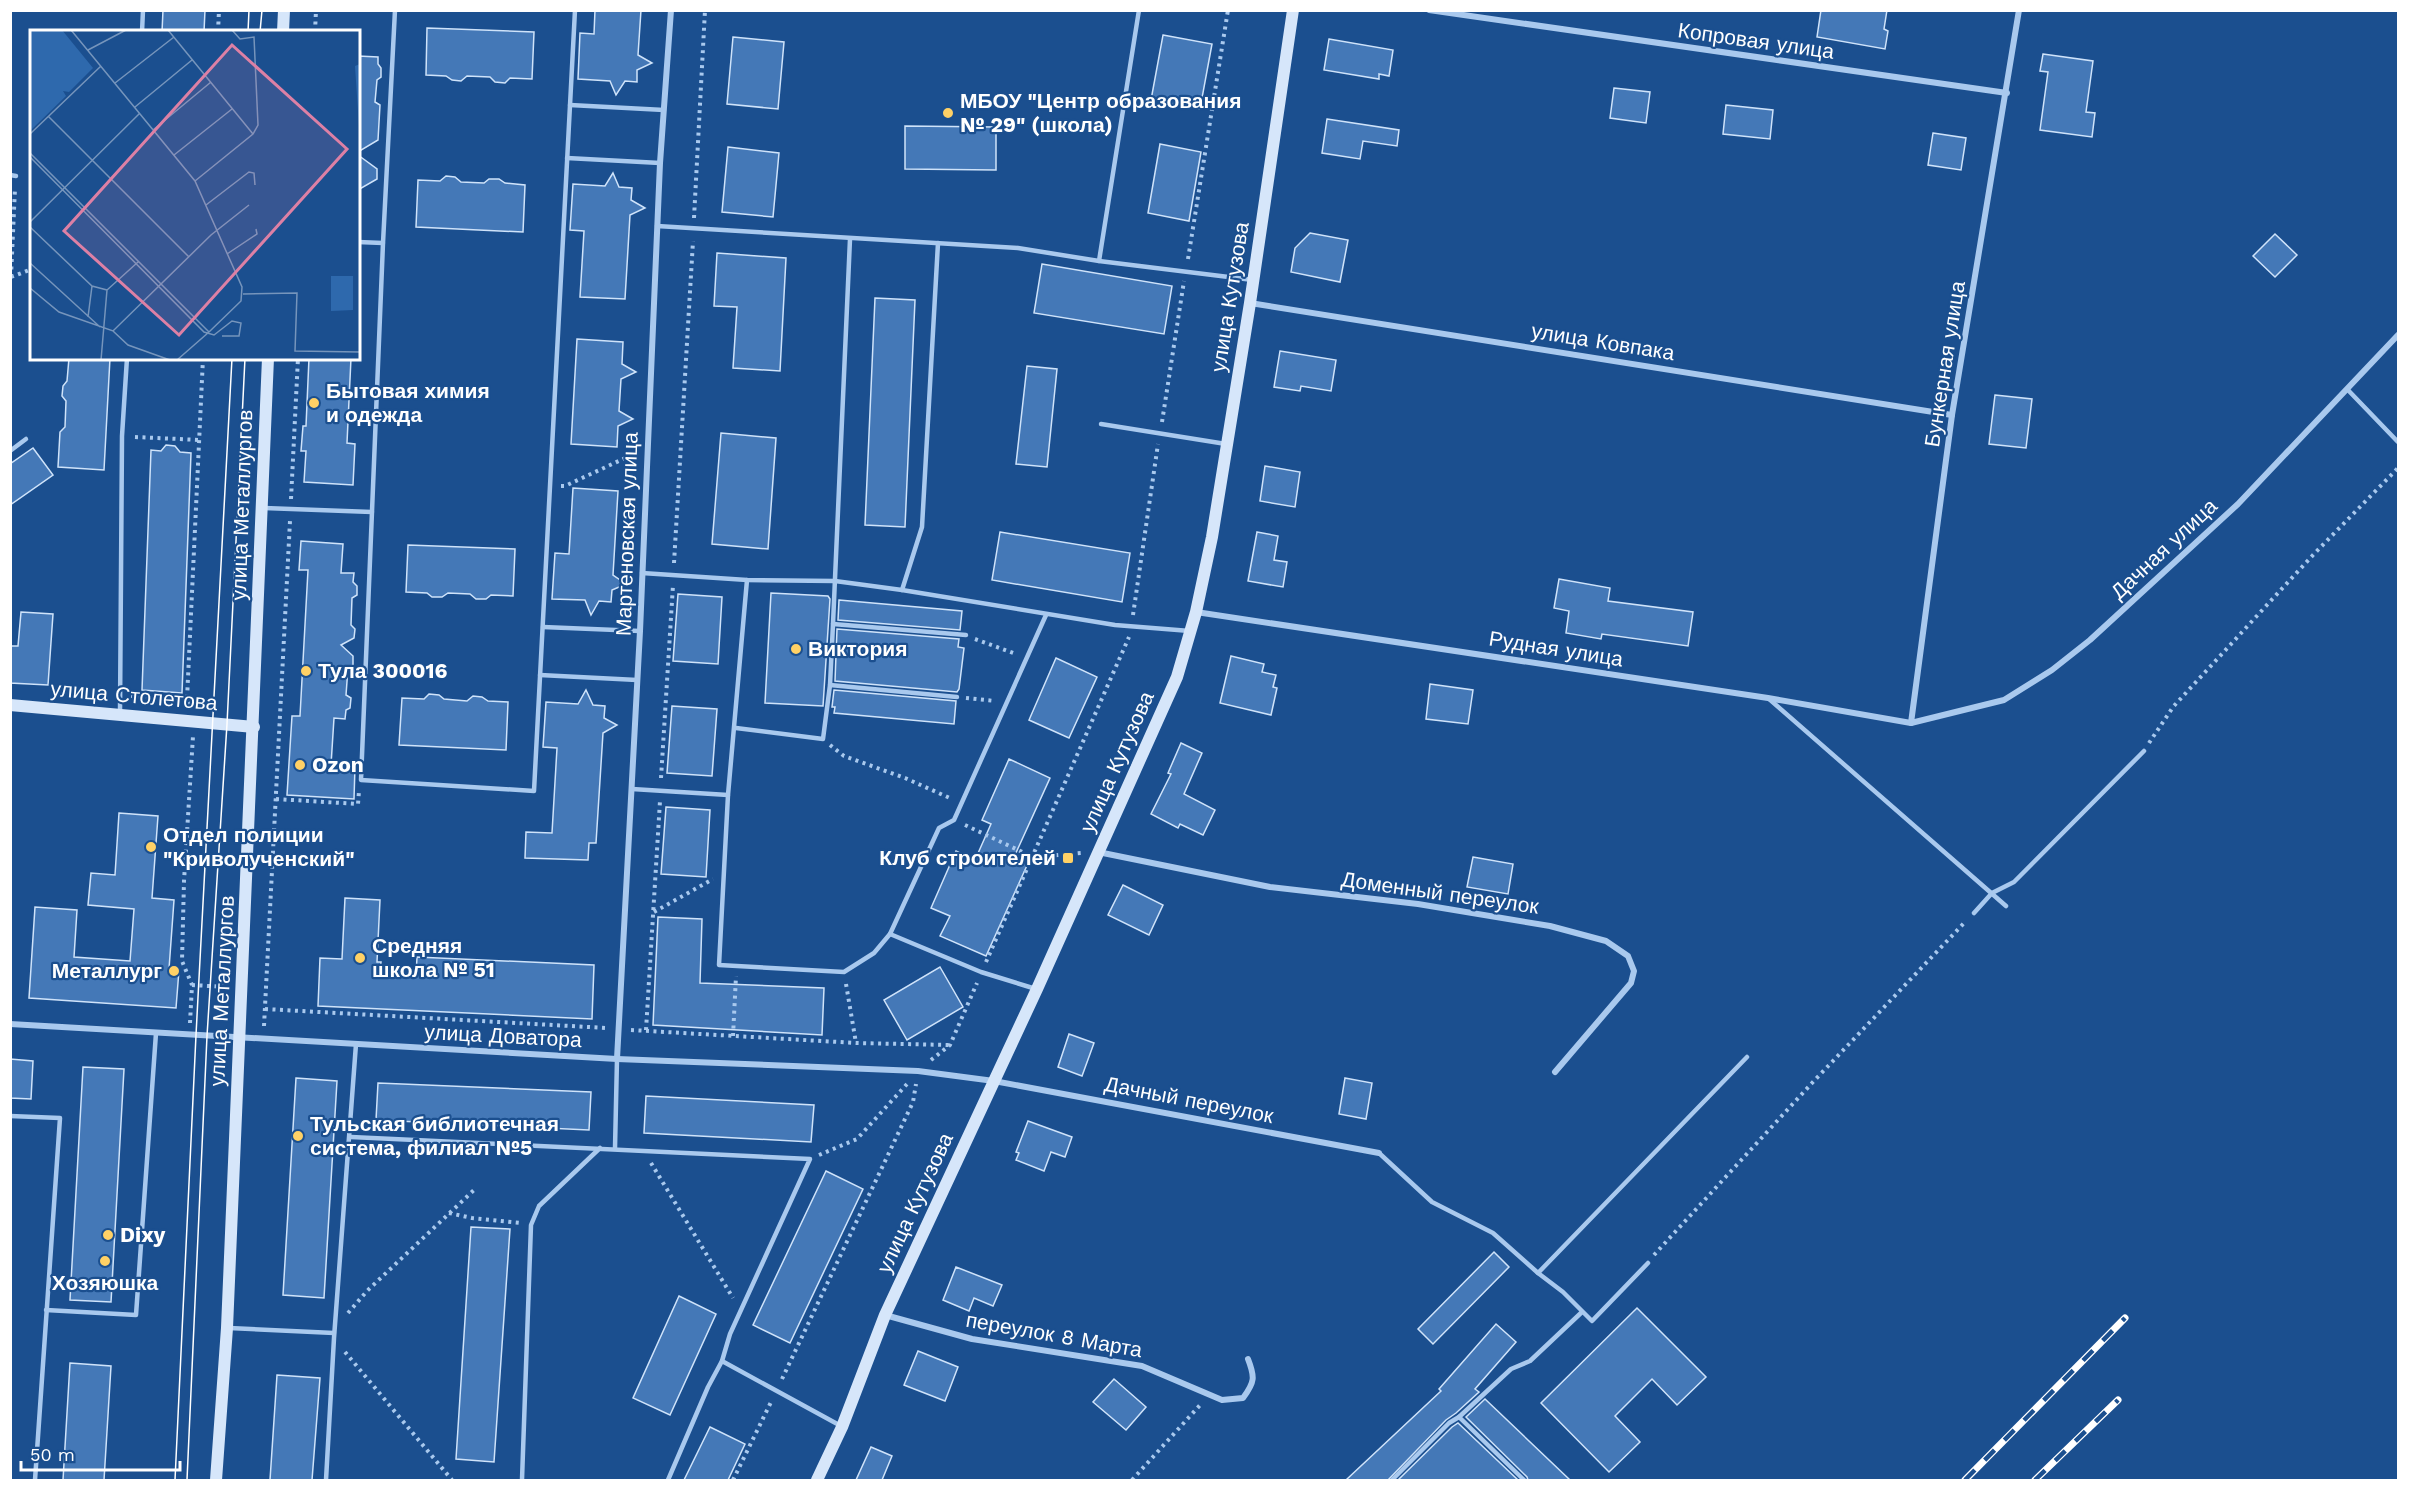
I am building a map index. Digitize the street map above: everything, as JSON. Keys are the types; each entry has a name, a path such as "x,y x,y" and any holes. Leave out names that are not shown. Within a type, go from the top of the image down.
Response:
{"main road":[{"path":"283,30 284,10"},
{"name":"улица Кутузова","path":"817,1480 842,1427 885,1315 1037,989 1178,676 1196,612 1212,537 1250,303 1293,10"},
{"name":"улица Металлургов","path":"216,1480 227,1328 268,360"},
{"name":"улица Столетова","path":"10,705 254,727"}],"street":[{"name":"Мартеновская улица","path":"617,1059 640,632 660,164 671,10"},
{"name":"Копровая улица","path":"1429,10 2007,93"},
{"name":"Бункерная улица","path":"1911,723 1952,415 2019,10"},
{"name":"улица Ковпака","path":"1250,303 1952,415"},
{"name":"Дачная улица","path":"1911,723 2004,700 2052,670 2090,640 2238,504 2398,336"},
{"name":"Рудная улица","path":"1196,612 1768,698 1911,723"},
{"name":"Доменный переулок","path":"1098,852 1270,887 1418,904 1550,926 1606,941 1628,956 1634,971 1631,983 1555,1072"},
{"name":"улица Доватора","path":"10,1024 617,1059 918,1071 994,1081"},
{"name":"Дачный переулок","path":"994,1081 1379,1153"},
{"name":"переулок 8 Марта","path":"885,1315 972,1339 1142,1366 1222,1400 1244,1398 1252,1387 1254,1375 1248,1359"}],"lane":[{"path":"142,30 143,10"},
{"path":"394,10 361,780 534,791 575,10"},
{"path":"1099,261 1139,10"},
{"path":"570,105 664,110"},
{"path":"567,158 660,164"},
{"path":"657,226 1018,248 1185,273 1253,279"},
{"path":"735,728 823,739 830,685 850,239"},
{"path":"360,242 383,243"},
{"path":"902,590 922,527 938,243"},
{"path":"120,714 122,436 127,360"},
{"path":"2347,389 2398,442"},
{"path":"1101,424 1226,444"},
{"path":"10,451 26,439"},
{"path":"260,508 372,512"},
{"path":"642,573 747,580 835,581 1046,615 1190,631"},
{"path":"747,580 728,795 719,965 844,972 874,953 890,934 939,828 954,820 1046,615"},
{"path":"833,624 966,636"},
{"path":"543,627 640,632"},
{"path":"540,675 637,680"},
{"path":"830,685 957,698"},
{"path":"1768,698 2006,906"},
{"path":"1974,913 1992,893 2014,882 2144,751"},
{"path":"632,789 728,795"},
{"path":"890,934 981,972 1037,989"},
{"path":"46,1310 136,1316 156,1033"},
{"path":"326,1480 334,1334 351,1137 356,1044"},
{"path":"1538,1274 1748,1057"},
{"path":"615,1148 617,1059"},
{"path":"10,1116 60,1118 35,1480"},
{"path":"351,1137 810,1159 729,1334 722,1361 708,1387 668,1480"},
{"path":"522,1480 531,1225 539,1206 600,1148"},
{"path":"1379,1153 1432,1202 1493,1233 1538,1274 1563,1292 1592,1322 1648,1263"},
{"path":"1392,1480 1449,1423 1459,1417 1511,1369 1530,1361 1582,1312"},
{"path":"227,1328 334,1334"},
{"path":"722,1361 842,1427"},
{"path":"1459,1417 1524,1480"}],"path":[{"path":"218,30 219,10"},
{"path":"315,30 316,10"},
{"path":"673,574 705,10"},
{"path":"810,1159 857,1139 918,1071 950,1045 1126,646 1132,626 1227,10"},
{"path":"13,176 11,277 30,270"},
{"path":"189,1035 192,985 183,961 183,893 194,721 187,699 203,360"},
{"path":"263,1040 298,360"},
{"path":"122,436 200,440"},
{"path":"551,485 565,486 648,447"},
{"path":"2144,751 2173,707 2313,555 2398,468"},
{"path":"966,636 1026,658"},
{"path":"957,698 1007,702"},
{"path":"823,739 844,756 905,778 962,803"},
{"path":"276,799 358,804 361,780"},
{"path":"954,820 1033,857 1098,852"},
{"path":"653,912 723,873"},
{"path":"1648,1263 1812,1083 1964,923"},
{"path":"733,1035 736,966"},
{"path":"844,972 856,1043"},
{"path":"733,1480 913,1102 918,1071"},
{"path":"643,1150 741,1310"},
{"path":"452,1480 334,1334 367,1291 474,1190"},
{"path":"449,1213 531,1225"},
{"path":"1131,1480 1210,1395"}],"building":[{"path":"163,10 205,10 204,30 162,30"},
{"path":"595,10 641,10 638,55 652,63 637,70 637,82 625,81 616,95 610,81 578,79 580,33 594,34"},
{"path":"1821,10 1887,10 1884,29 1888,31 1885,49 1817,37"},
{"path":"427,28 534,32 532,79 510,78 505,83 495,82 490,77 467,76 461,81 452,80 446,76 426,75"},
{"path":"1163,35 1212,44 1200,109 1151,100"},
{"path":"733,37 784,42 778,109 727,104"},
{"path":"1329,39 1393,50 1389,76 1379,74 1379,79 1324,70"},
{"path":"2043,54 2093,61 2086,112 2095,113 2092,137 2040,130 2048,72 2040,71"},
{"path":"360,56 378,57 378,64 381,68 381,77 377,80 375,102 380,105 378,140 360,151"},
{"path":"1614,88 1650,92 1646,123 1610,118"},
{"path":"1726,105 1773,110 1770,139 1723,134"},
{"path":"1327,119 1399,130 1397,146 1363,141 1360,159 1322,153"},
{"path":"905,126 996,127 996,170 905,169"},
{"path":"1933,133 1966,138 1961,170 1928,165"},
{"path":"1160,144 1201,152 1189,221 1148,213"},
{"path":"728,147 779,153 773,217 722,212"},
{"path":"360,156 377,169 377,179 360,189"},
{"path":"613,173 619,187 632,188 631,200 645,208 630,215 625,299 580,297 584,231 570,230 573,184 605,186"},
{"path":"446,176 455,177 461,182 484,183 489,179 499,179 505,183 525,185 523,232 416,227 418,180 440,181"},
{"path":"1310,233 1348,240 1340,282 1291,272 1295,248"},
{"path":"2275,234 2297,255 2275,277 2253,256"},
{"path":"717,253 786,258 780,371 733,368 737,307 714,306"},
{"path":"1042,264 1172,286 1164,334 1034,313"},
{"path":"875,298 915,300 905,527 865,525"},
{"path":"577,339 623,342 622,364 636,372 621,379 619,411 633,419 618,426 617,447 571,444"},
{"path":"1280,351 1336,360 1331,391 1301,386 1300,391 1274,387"},
{"path":"69,360 110,360 104,470 58,467 60,432 65,427 66,401 62,396 63,386 67,381"},
{"path":"309,360 351,360 347,443 355,444 353,485 304,482 306,451 301,451 303,426 306,426"},
{"path":"1027,366 1057,369 1047,467 1016,464"},
{"path":"1995,395 2032,399 2026,448 1989,444"},
{"path":"721,433 776,438 768,549 712,544"},
{"path":"166,445 175,446 180,452 191,453 182,693 142,690 151,450 161,451"},
{"path":"33,448 53,475 10,505 10,464"},
{"path":"1265,466 1300,472 1295,507 1260,501"},
{"path":"573,488 618,491 613,575 626,584 612,590 611,602 599,601 591,615 585,600 552,599 555,553 569,554"},
{"path":"1000,532 1130,553 1122,602 992,580"},
{"path":"1257,532 1278,536 1274,560 1287,562 1283,587 1248,581"},
{"path":"301,541 343,544 341,573 354,573 353,582 357,586 357,595 352,598 351,625 355,629 354,638 341,645 353,656 353,665 348,668 346,695 351,698 350,708 346,710 345,719 334,718 331,765 355,766 354,799 287,795 292,716 300,716 308,570 299,570"},
{"path":"408,545 515,549 513,596 491,595 486,599 476,599 470,594 448,593 442,597 432,597 427,593 406,592"},
{"path":"1559,579 1610,588 1608,601 1693,612 1688,646 1602,634 1601,639 1566,633 1569,611 1554,608"},
{"name":"Виктория","path":"771,593 828,596 830,599 823,706 765,703"},
{"path":"678,594 722,597 718,664 673,661"},
{"path":"839,600 962,611 960,630 838,620"},
{"path":"21,612 53,614 48,685 10,683 10,646 18,646"},
{"path":"837,629 959,639 958,647 964,648 959,689 957,692 835,681"},
{"path":"1231,656 1264,664 1262,672 1276,675 1273,687 1277,688 1271,715 1220,703"},
{"path":"1056,658 1097,677 1069,738 1029,720"},
{"path":"1430,684 1473,690 1468,724 1426,719"},
{"path":"586,690 593,705 605,706 604,718 617,725 603,733 596,843 589,843 588,860 525,858 526,832 552,833 557,748 543,747 546,702 578,704"},
{"path":"834,690 956,701 954,724 834,713 835,707 832,707"},
{"path":"429,694 439,695 444,699 467,701 473,696 482,697 488,701 508,702 506,750 399,745 402,698 424,699"},
{"path":"672,706 717,709 712,776 667,773"},
{"path":"1181,743 1202,753 1184,794 1215,810 1203,835 1180,824 1178,828 1151,814 1171,774 1168,773"},
{"path":"1009,759 1050,778 1015,855 1029,861 986,956 940,936 950,916 931,908 956,851 975,860 991,824 982,820"},
{"path":"666,807 710,810 706,877 661,874"},
{"path":"119,813 158,816 152,898 174,900 169,969 179,970 176,1008 29,998 35,907 77,910 74,957 130,961 134,909 88,905 91,873 115,875"},
{"path":"1473,857 1513,864 1508,894 1467,887"},
{"path":"1123,885 1163,905 1149,935 1108,915"},
{"name":"Средняя школа № 51","path":"345,898 380,900 377,962 381,962 380,974 416,976 417,957 594,965 592,1019 318,1006 320,958 342,959"},
{"path":"658,917 702,919 700,983 824,988 822,1035 653,1025"},
{"path":"940,967 963,1007 907,1040 884,1000"},
{"path":"1069,1034 1094,1043 1082,1076 1058,1067"},
{"path":"10,1059 33,1061 31,1099 10,1098"},
{"path":"83,1067 124,1069 111,1302 70,1300"},
{"path":"296,1078 337,1081 324,1298 283,1295"},
{"path":"1345,1078 1372,1083 1366,1119 1339,1114"},
{"path":"378,1083 591,1092 589,1130 376,1120"},
{"path":"646,1096 814,1105 811,1142 644,1133"},
{"path":"1028,1121 1072,1137 1065,1157 1051,1152 1044,1171 1016,1160 1019,1153 1016,1152"},
{"path":"826,1171 863,1189 790,1343 753,1325"},
{"path":"471,1227 510,1229 494,1462 456,1459"},
{"path":"1494,1252 1509,1267 1433,1344 1418,1329"},
{"path":"956,1267 1002,1285 993,1306 974,1298 969,1311 943,1300"},
{"path":"679,1296 716,1314 670,1415 633,1398"},
{"path":"1637,1308 1706,1377 1677,1405 1652,1379 1615,1416 1640,1442 1609,1472 1541,1403"},
{"path":"1496,1324 1516,1342 1475,1389 1479,1392 1446,1420 1388,1480 1346,1480 1441,1391 1439,1389"},
{"path":"918,1351 958,1367 945,1401 904,1385"},
{"path":"70,1363 111,1366 104,1480 63,1480"},
{"path":"277,1375 320,1378 312,1480 270,1480"},
{"path":"1114,1379 1146,1407 1126,1430 1093,1402"},
{"path":"1485,1399 1570,1480 1528,1480 1466,1417"},
{"path":"1458,1423 1518,1480 1398,1480 1452,1427"},
{"path":"710,1427 745,1444 728,1480 684,1480"},
{"path":"871,1447 892,1456 882,1480 856,1480"}],"tram line":[{"path":"248,30 249,10"},
{"path":"260,30 262,10"},
{"path":"175,1480 232,360"},
{"path":"187,1480 207,1036 227,724 245,360"}],"railway":[{"path":"1965,1480 2125,1318"},
{"path":"2035,1480 2118,1400"}],"place":[{"name":"МБОУ \"Центр образования № 29\" (школа)","path":"948,113"},
{"name":"Бытовая химия и одежда","path":"314,403"},
{"name":"Виктория","path":"796,649"},
{"name":"Тула 300016","path":"306,671"},
{"name":"Ozon","path":"300,765"},
{"name":"Отдел полиции \"Криволученский\"","path":"151,847"},
{"name":"Клуб строителей","path":"1068,858"},
{"name":"Средняя школа № 51","path":"360,958"},
{"name":"Металлург","path":"174,971"},
{"name":"Тульская библиотечная система, филиал №5","path":"298,1136"},
{"name":"Dixy","path":"108,1235"},
{"name":"Хозяюшка","path":"105,1261"}]}
